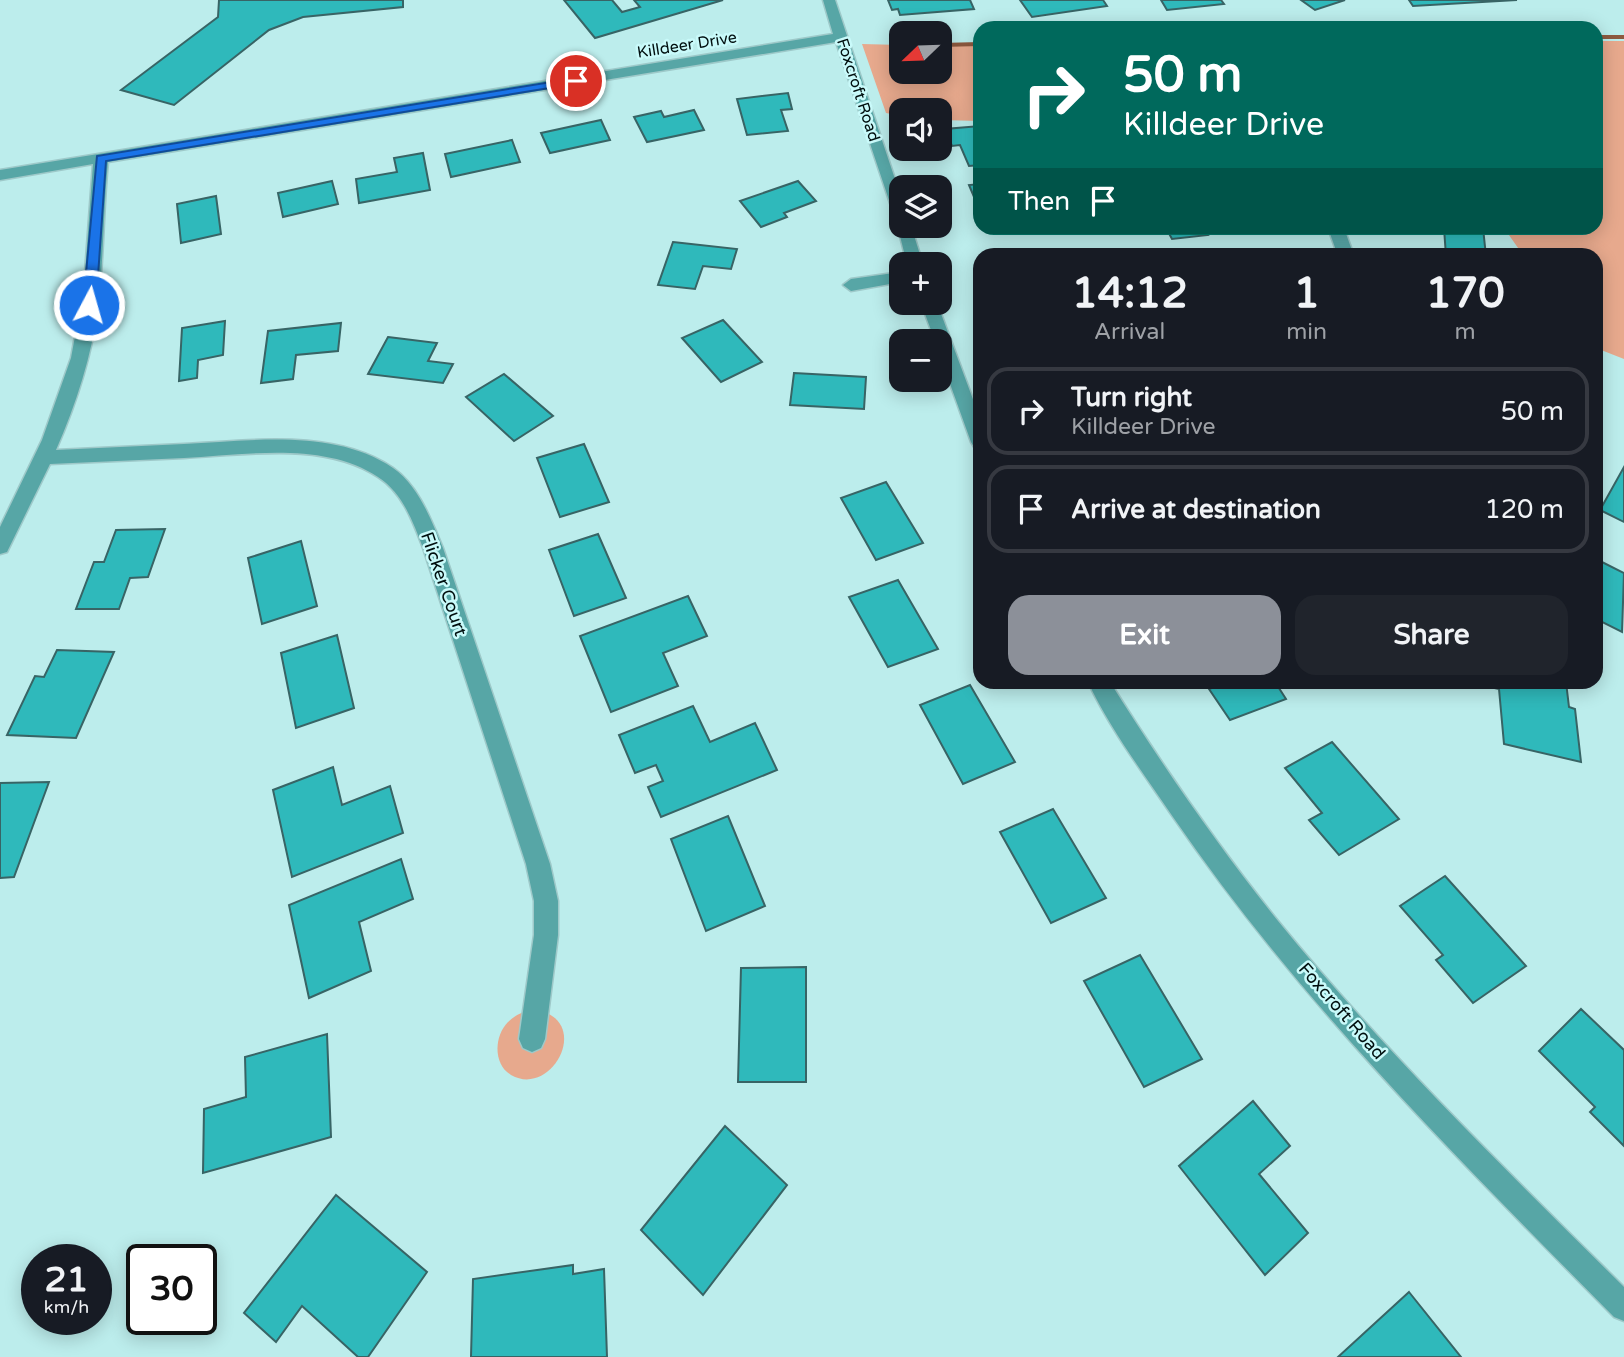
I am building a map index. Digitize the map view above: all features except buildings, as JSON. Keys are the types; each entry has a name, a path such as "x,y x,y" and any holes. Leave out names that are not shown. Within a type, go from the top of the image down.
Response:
{"street":[{"name":"Foxcroft Road","path":"829,0 889,183"},
{"name":"Killdeer Drive","path":"0,175 841,37"},
{"path":"0,546 60,422 86,330 93,281 101,159"},
{"path":"851,285 889,279"},
{"path":"933,315 973,423"},
{"name":"Flicker Court","path":"45,457 260,449 329,452 366,461 398,482 414,503 433,548 538,864 547,901 546,935 532,1039"},
{"name":"Foxcroft Road","path":"1102,689 1150,765 1219,862 1306,971 1412,1091 1624,1307"}],"shaded area":[{"path":"1603,41 1624,41 1624,359 1603,351 1603,248 1518,248 1509,235 1603,235"},
{"path":"862,44 889,45 889,84 952,84 952,46 973,46 973,121 952,120 952,98 889,98 889,114 886,113"},
{"path":"532,1009 551,1015 561,1026 564,1040 561,1054 553,1067 541,1076 527,1079 511,1075 505,1070 498,1057 498,1042 503,1028 513,1017"}],"waterway":[{"path":"1603,37 1624,37"},
{"path":"952,45 973,44"}],"route":[{"path":"89,305 101,159 576,81"}]}
